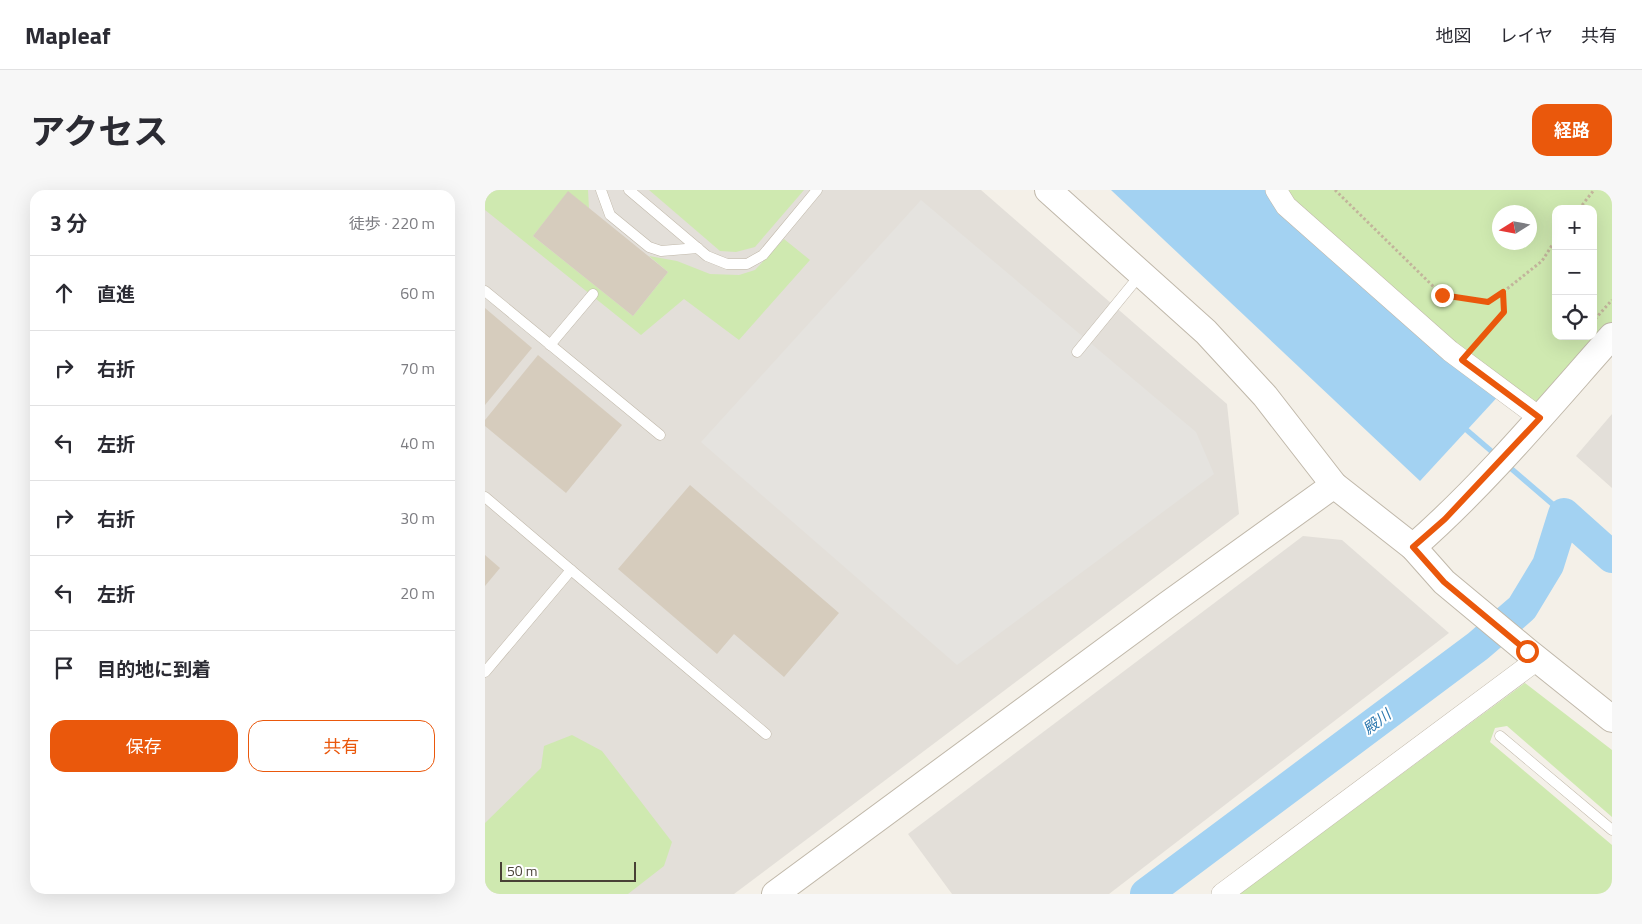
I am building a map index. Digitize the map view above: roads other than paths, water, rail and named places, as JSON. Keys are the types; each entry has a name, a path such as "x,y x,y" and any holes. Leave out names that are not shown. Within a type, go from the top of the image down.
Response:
{"street":[{"path":"1048,190 1206,332 1259,388 1334,484 1413,547 1444,582 1612,719"},
{"path":"1276,190 1286,206 1450,352 1540,418"},
{"path":"1413,547 1445,519 1540,418 1612,336"},
{"path":"775,894 1334,484"},
{"path":"1222,894 1532,655"}],"lane":[{"path":"601,190 610,215 649,247 661,251 698,248"},
{"path":"629,190 707,256 727,264 747,264 763,255 817,190"},
{"path":"1077,352 1141,273"},
{"path":"485,292 660,435"},
{"path":"550,345 593,294"},
{"path":"485,498 766,734"},
{"path":"485,672 571,570"},
{"path":"1500,736 1612,830"}],"water":[{"path":"1111,190 1276,190 1503,391 1420,481"}],"waterway":[{"path":"1462,426 1497,456"},
{"path":"1507,465 1564,514"},
{"name":"殿川","path":"1146,894 1478,646 1522,608 1548,565 1564,514 1612,557"}]}
